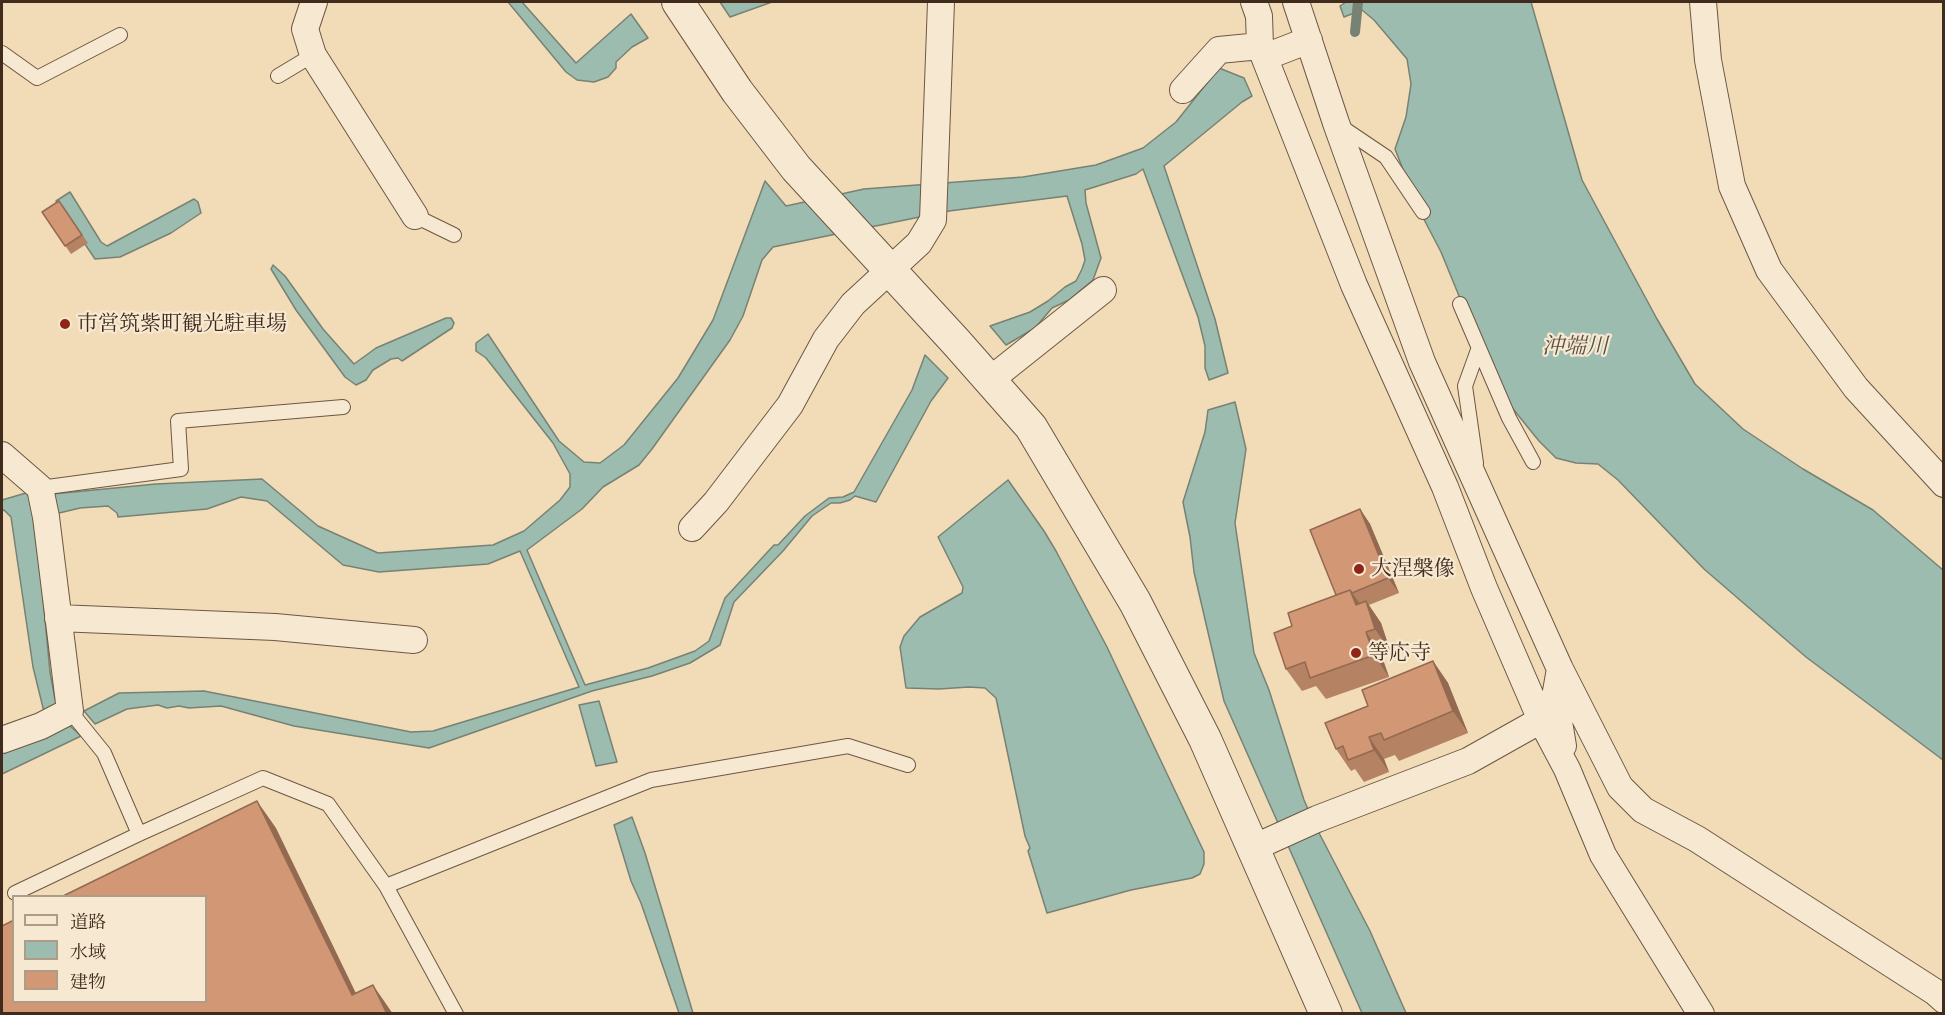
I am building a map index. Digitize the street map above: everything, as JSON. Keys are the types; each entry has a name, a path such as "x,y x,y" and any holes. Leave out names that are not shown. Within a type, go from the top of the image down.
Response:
{"street":[{"path":"314,2 305,28 313,55 415,216"},
{"path":"678,2 737,91 790,159 1031,427 1135,602 1204,739 1265,842 1326,1014"},
{"path":"692,528 716,502 790,405 826,339 853,303 919,243 933,220 941,2"},
{"path":"1254,2 1259,16 1263,51 1354,285 1444,487 1484,588 1541,720 1567,769 1603,855 1701,1014"},
{"path":"1296,2 1336,123 1422,362 1560,669 1620,787 1643,810 1697,839 1944,1000"},
{"path":"1703,2 1708,60 1732,186 1769,270 1856,388 1944,484"},
{"path":"1183,90 1219,50 1263,51 1309,40"},
{"path":"990,380 1103,290"},
{"path":"2,455 40,488 46,517 70,711 41,726 2,740"},
{"path":"58,618 275,627 414,640"},
{"path":"1560,669 1555,697 1567,769"},
{"path":"1265,842 1317,819 1468,761 1541,720"}],"lane":[{"path":"2,53 37,78 120,35"},
{"path":"278,76 313,55"},
{"path":"1336,123 1386,157 1423,212"},
{"path":"415,216 454,235"},
{"path":"1460,304 1509,418 1533,462"},
{"path":"1478,350 1464,386 1481,494"},
{"path":"40,488 181,469 178,421 344,407"},
{"path":"70,711 105,753 139,834"},
{"path":"386,886 651,780 848,746 909,765"},
{"path":"15,893 263,778 328,804 386,886 456,1014"}],"water":[{"path":"508,2 522,2 576,63 631,14 648,38 632,47 616,62 616,68 608,77 594,82 577,80 566,72"},
{"path":"720,2 772,2 730,17"},
{"name":"沖端川","path":"1346,2 1531,2 1582,180 1695,384 1743,429 1803,469 1873,510 1943,570 1943,760 1806,657 1704,569 1618,480 1598,464 1576,463 1556,458 1509,404 1484,357 1441,252 1418,208 1395,149 1406,117 1411,84 1407,59 1374,20 1362,10 1344,17 1340,6"},
{"path":"1219,68 1244,78 1252,96 1164,166 1215,319 1228,373 1209,380 1205,368 1205,346 1198,317 1143,169 1136,174 1085,190 1086,203 1101,258 1093,280 1069,300 1052,308 1035,328 1006,345 990,326 1030,312 1048,301 1076,281 1082,269 1085,260 1082,244 1067,196 949,211 773,247 762,260 743,316 730,340 652,449 639,465 603,487 582,509 527,550 585,685 648,668 695,651 709,641 725,598 774,545 778,545 805,516 829,498 843,497 854,492 912,390 925,355 948,378 931,401 876,502 855,496 840,503 831,503 812,516 783,551 734,602 720,645 690,663 652,676 592,691 429,748 294,726 221,706 167,708 158,705 127,709 95,724 84,711 119,693 204,691 411,732 433,731 579,687 520,551 488,564 379,572 343,565 267,501 241,497 207,509 118,517 117,513 108,506 80,508 55,514 53,494 156,484 262,479 318,526 378,553 493,545 524,531 560,500 570,487 570,474 553,443 486,358 476,351 476,343 488,334 559,441 584,462 600,463 624,445 678,378 713,320 765,181 786,206 864,189 1023,177 1096,165 1143,148 1176,122"},
{"path":"70,192 101,242 107,246 194,199 198,202 201,213 171,233 120,257 95,259 56,201"},
{"path":"273,265 285,276 323,329 354,364 376,348 446,318 451,318 454,323 452,328 402,361 398,358 391,359 373,370 366,380 356,385 345,377 296,310 271,269"},
{"path":"1235,402 1246,449 1235,523 1254,653 1269,690 1304,800 1370,931 1406,1013 1362,1013 1224,701 1194,572 1183,502 1205,432 1208,410"},
{"path":"1008,480 1056,551 1107,647 1204,852 1204,864 1200,874 1192,878 1131,890 1047,913 1028,851 1030,848 1025,836 996,698 985,688 906,688 900,647 904,636 920,617 962,593 963,587 938,537"},
{"path":"26,493 34,503 50,672 55,699 69,725 81,736 2,774 2,747 45,716 33,667 11,517 4,510 2,511 2,500"},
{"path":"599,701 617,762 596,766 579,705"},
{"path":"632,817 693,1013 679,1013 641,903 631,881 614,825"}],"building":[{"path":"59,201 82,235 65,246 42,212"},
{"name":"大涅槃像","path":"1360,509 1388,578 1352,593 1350,590 1336,595 1310,530"},
{"path":"1350,590 1356,605 1366,601 1375,629 1366,632 1374,655 1310,678 1305,662 1286,669 1274,633 1292,626 1288,613"},
{"path":"1433,661 1453,711 1384,740 1381,733 1369,737 1374,750 1348,760 1343,746 1336,749 1325,723 1368,706 1362,690"},
{"path":"257,801 352,995 373,985 387,1014 2,1014 2,926 12,921 12,1003 207,1003 207,895 65,895"}],"waterway":[{"path":"1355,32 1358,2"}],"place":[{"name":"市営筑紫町観光駐車場","path":"65,324"},
{"name":"大涅槃像","path":"1359,569"},
{"name":"等応寺","path":"1356,653"}]}
